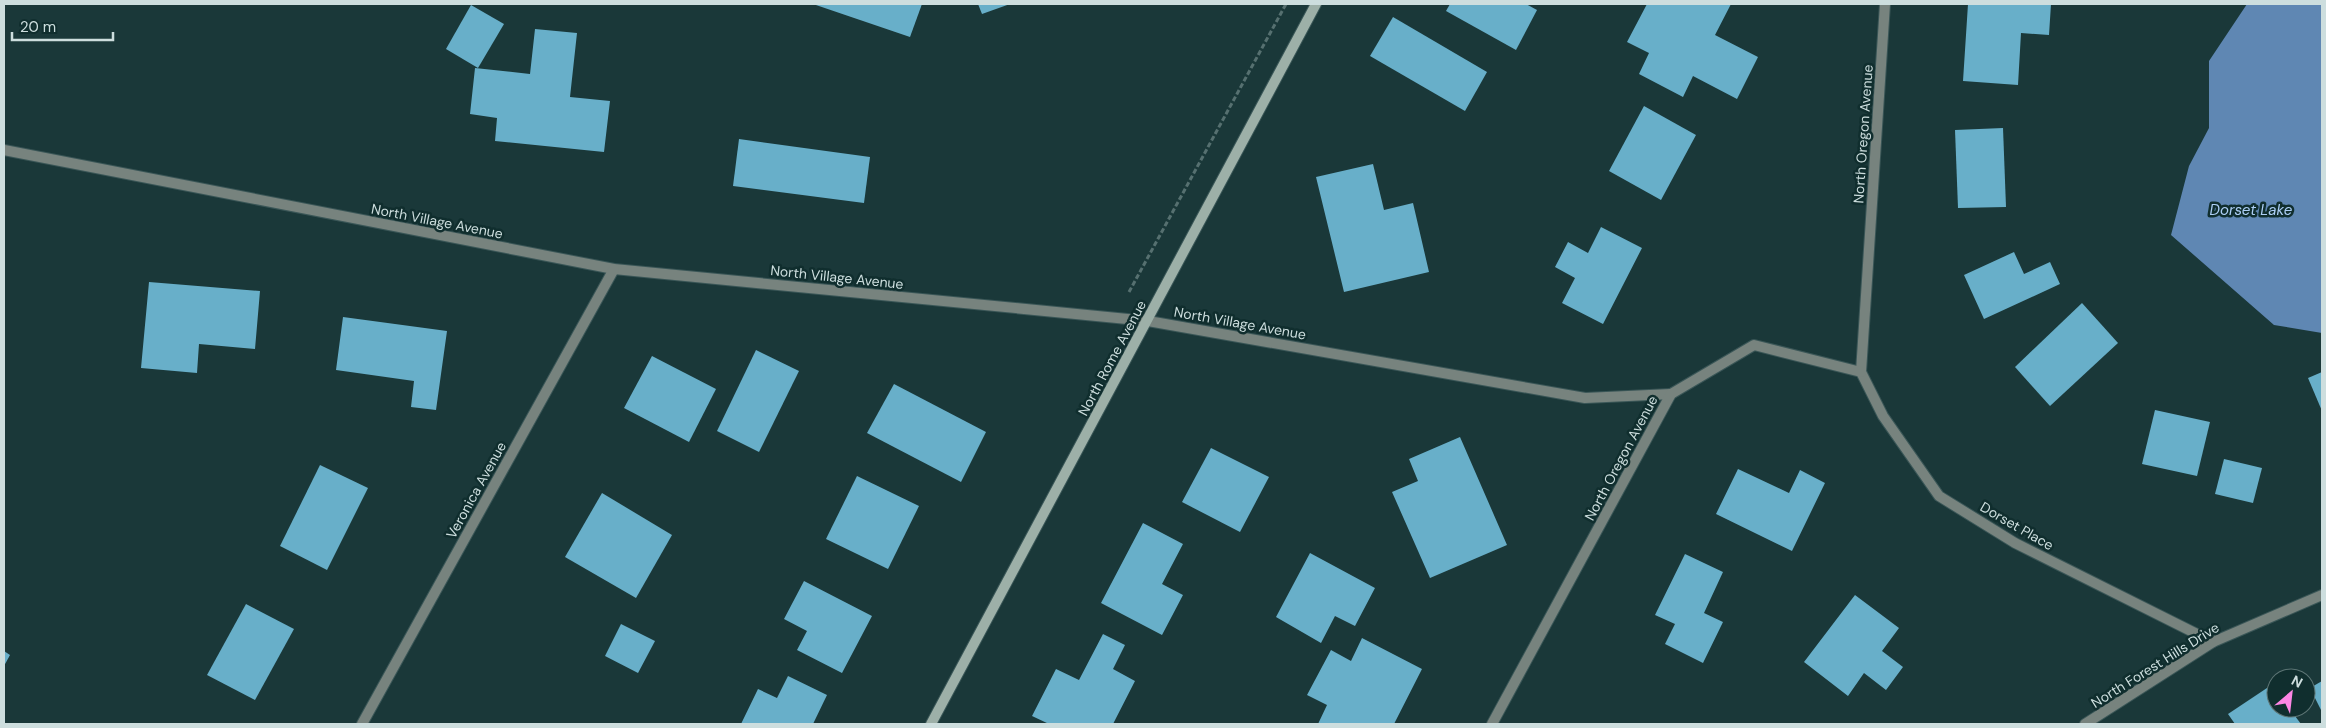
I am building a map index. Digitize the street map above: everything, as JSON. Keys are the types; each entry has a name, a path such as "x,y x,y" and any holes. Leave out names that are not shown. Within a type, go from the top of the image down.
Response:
{"street":[{"name":"North Rome Avenue","path":"931,724 1316,4"},
{"name":"North Oregon Avenue","path":"1492,724 1671,394 1754,345 1861,372 1885,4"},
{"name":"North Village Avenue","path":"4,150 614,269 1148,321 1585,398 1671,394"},
{"name":"Veronica Avenue","path":"362,724 614,269"},
{"name":"Dorset Place","path":"1861,372 1883,416 1940,496 2015,543 2213,642"},
{"name":"North Forest Hills Drive","path":"2085,724 2213,642 2322,595"}],"path":[{"path":"1129,292 1286,4"}],"water":[{"name":"Dorset Lake","path":"2247,4 2322,4 2322,333 2274,325 2171,235 2189,166 2209,128 2209,61"}],"building":[{"path":"813,4 922,4 910,37"},
{"path":"978,4 1010,4 982,14"},
{"path":"1450,4 1526,4 1537,10 1516,50 1446,11"},
{"path":"1647,4 1731,4 1715,35 1758,57 1737,99 1693,76 1683,97 1639,74 1649,53 1627,42"},
{"path":"1968,4 2051,4 2049,35 2021,33 2018,85 1963,81"},
{"path":"471,5 504,24 478,68 446,49"},
{"path":"1393,17 1487,72 1465,111 1370,56"},
{"path":"535,29 577,33 570,97 610,101 604,152 495,141 497,118 470,114 475,68 530,74"},
{"path":"1644,106 1696,135 1661,200 1609,171"},
{"path":"2003,128 2006,207 1958,208 1955,130"},
{"path":"739,139 870,157 864,203 733,186"},
{"path":"1373,164 1384,210 1413,203 1429,272 1344,292 1316,177"},
{"path":"1601,227 1642,248 1603,324 1562,303 1575,278 1555,267 1568,242 1588,253"},
{"path":"2014,252 2024,274 2050,262 2060,284 1984,319 1964,275"},
{"path":"149,282 260,291 255,349 199,344 197,373 141,368"},
{"path":"2082,303 2118,343 2050,406 2015,367"},
{"path":"343,317 447,331 436,410 411,407 414,381 336,370"},
{"path":"756,350 799,371 759,452 717,431"},
{"path":"652,356 716,389 689,442 624,408"},
{"path":"2322,372 2322,411 2308,378"},
{"path":"894,384 986,432 961,482 867,433"},
{"path":"2155,410 2210,422 2197,476 2142,464"},
{"path":"1460,437 1507,545 1430,578 1392,492 1418,481 1409,459"},
{"path":"1211,448 1269,477 1240,532 1182,502"},
{"path":"2224,459 2262,468 2253,503 2215,494"},
{"path":"320,465 368,488 327,570 280,546"},
{"path":"1738,469 1789,493 1800,470 1825,483 1792,551 1716,514"},
{"path":"857,476 919,506 888,569 826,539"},
{"path":"602,493 672,535 636,598 565,557"},
{"path":"1143,523 1183,544 1162,584 1183,595 1162,635 1101,603"},
{"path":"1310,553 1375,588 1355,626 1335,616 1321,643 1276,617"},
{"path":"1685,554 1723,572 1704,613 1723,622 1703,663 1665,644 1675,624 1655,615"},
{"path":"804,581 872,616 842,673 797,650 807,631 784,619"},
{"path":"1855,595 1899,628 1882,651 1903,667 1886,690 1864,673 1848,696 1804,662"},
{"path":"246,604 294,629 255,700 207,675"},
{"path":"621,624 655,641 638,673 605,656"},
{"path":"1103,634 1125,645 1113,669 1135,681 1113,724 1049,724 1032,716 1056,669 1079,680"},
{"path":"1362,638 1422,669 1394,724 1318,724 1327,705 1307,695 1331,650 1351,661"},
{"path":"4,651 10,655 4,666"},
{"path":"788,676 827,695 813,724 741,724 758,689 777,698"},
{"path":"2322,681 2322,712 2316,700 2316,684"},
{"path":"2266,689 2266,718 2296,718 2301,724 2235,724 2228,714"}]}
